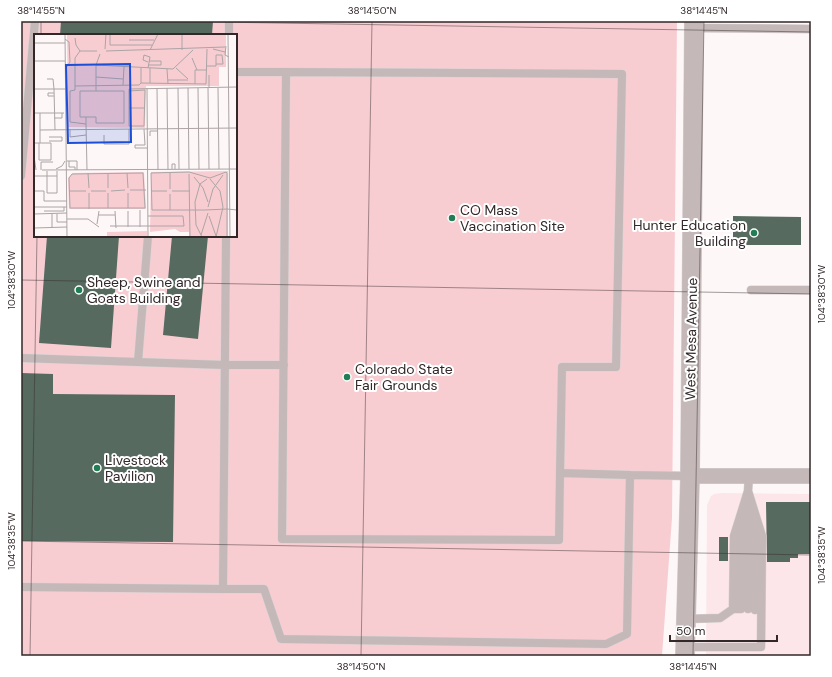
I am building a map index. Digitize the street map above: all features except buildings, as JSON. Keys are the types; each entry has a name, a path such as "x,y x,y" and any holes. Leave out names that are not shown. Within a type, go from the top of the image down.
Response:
{"street":[{"name":"West Mesa Avenue","path":"685,652 690,476 694,25"},
{"path":"690,476 811,476"}],"lane":[{"path":"34,34 35,21"},
{"path":"229,21 229,34"},
{"path":"694,25 811,29"},
{"path":"21,176 33,66 34,44"},
{"path":"237,72 286,72 622,74 616,367 562,367 559,540 282,539 286,72"},
{"path":"138,362 148,237"},
{"path":"223,589 226,237"},
{"path":"751,290 811,290"},
{"path":"21,358 225,365 284,365"},
{"path":"560,473 690,476"},
{"path":"21,587 264,588 281,639 606,644 627,634 630,475"},
{"path":"748,609 749,476"},
{"path":"685,652 761,647 748,609 734,536 748,491"},
{"path":"748,491 762,536 748,609"},
{"path":"686,619 720,618 748,609"}],"shaded area":[{"name":"Colorado State Fair Grounds","path":"21,21 677,21 672,518 662,656 21,656"},
{"path":"722,493 811,494 811,656 706,656 707,505 711,496"}],"place":[{"name":"CO Mass Vaccination Site","path":"452,218"},
{"name":"Hunter Education Building","path":"754,233"},
{"name":"Sheep, Swine and Goats Building","path":"79,290"},
{"name":"Colorado State Fair Grounds","path":"347,377"},
{"name":"Livestock Pavilion","path":"97,468"}]}
